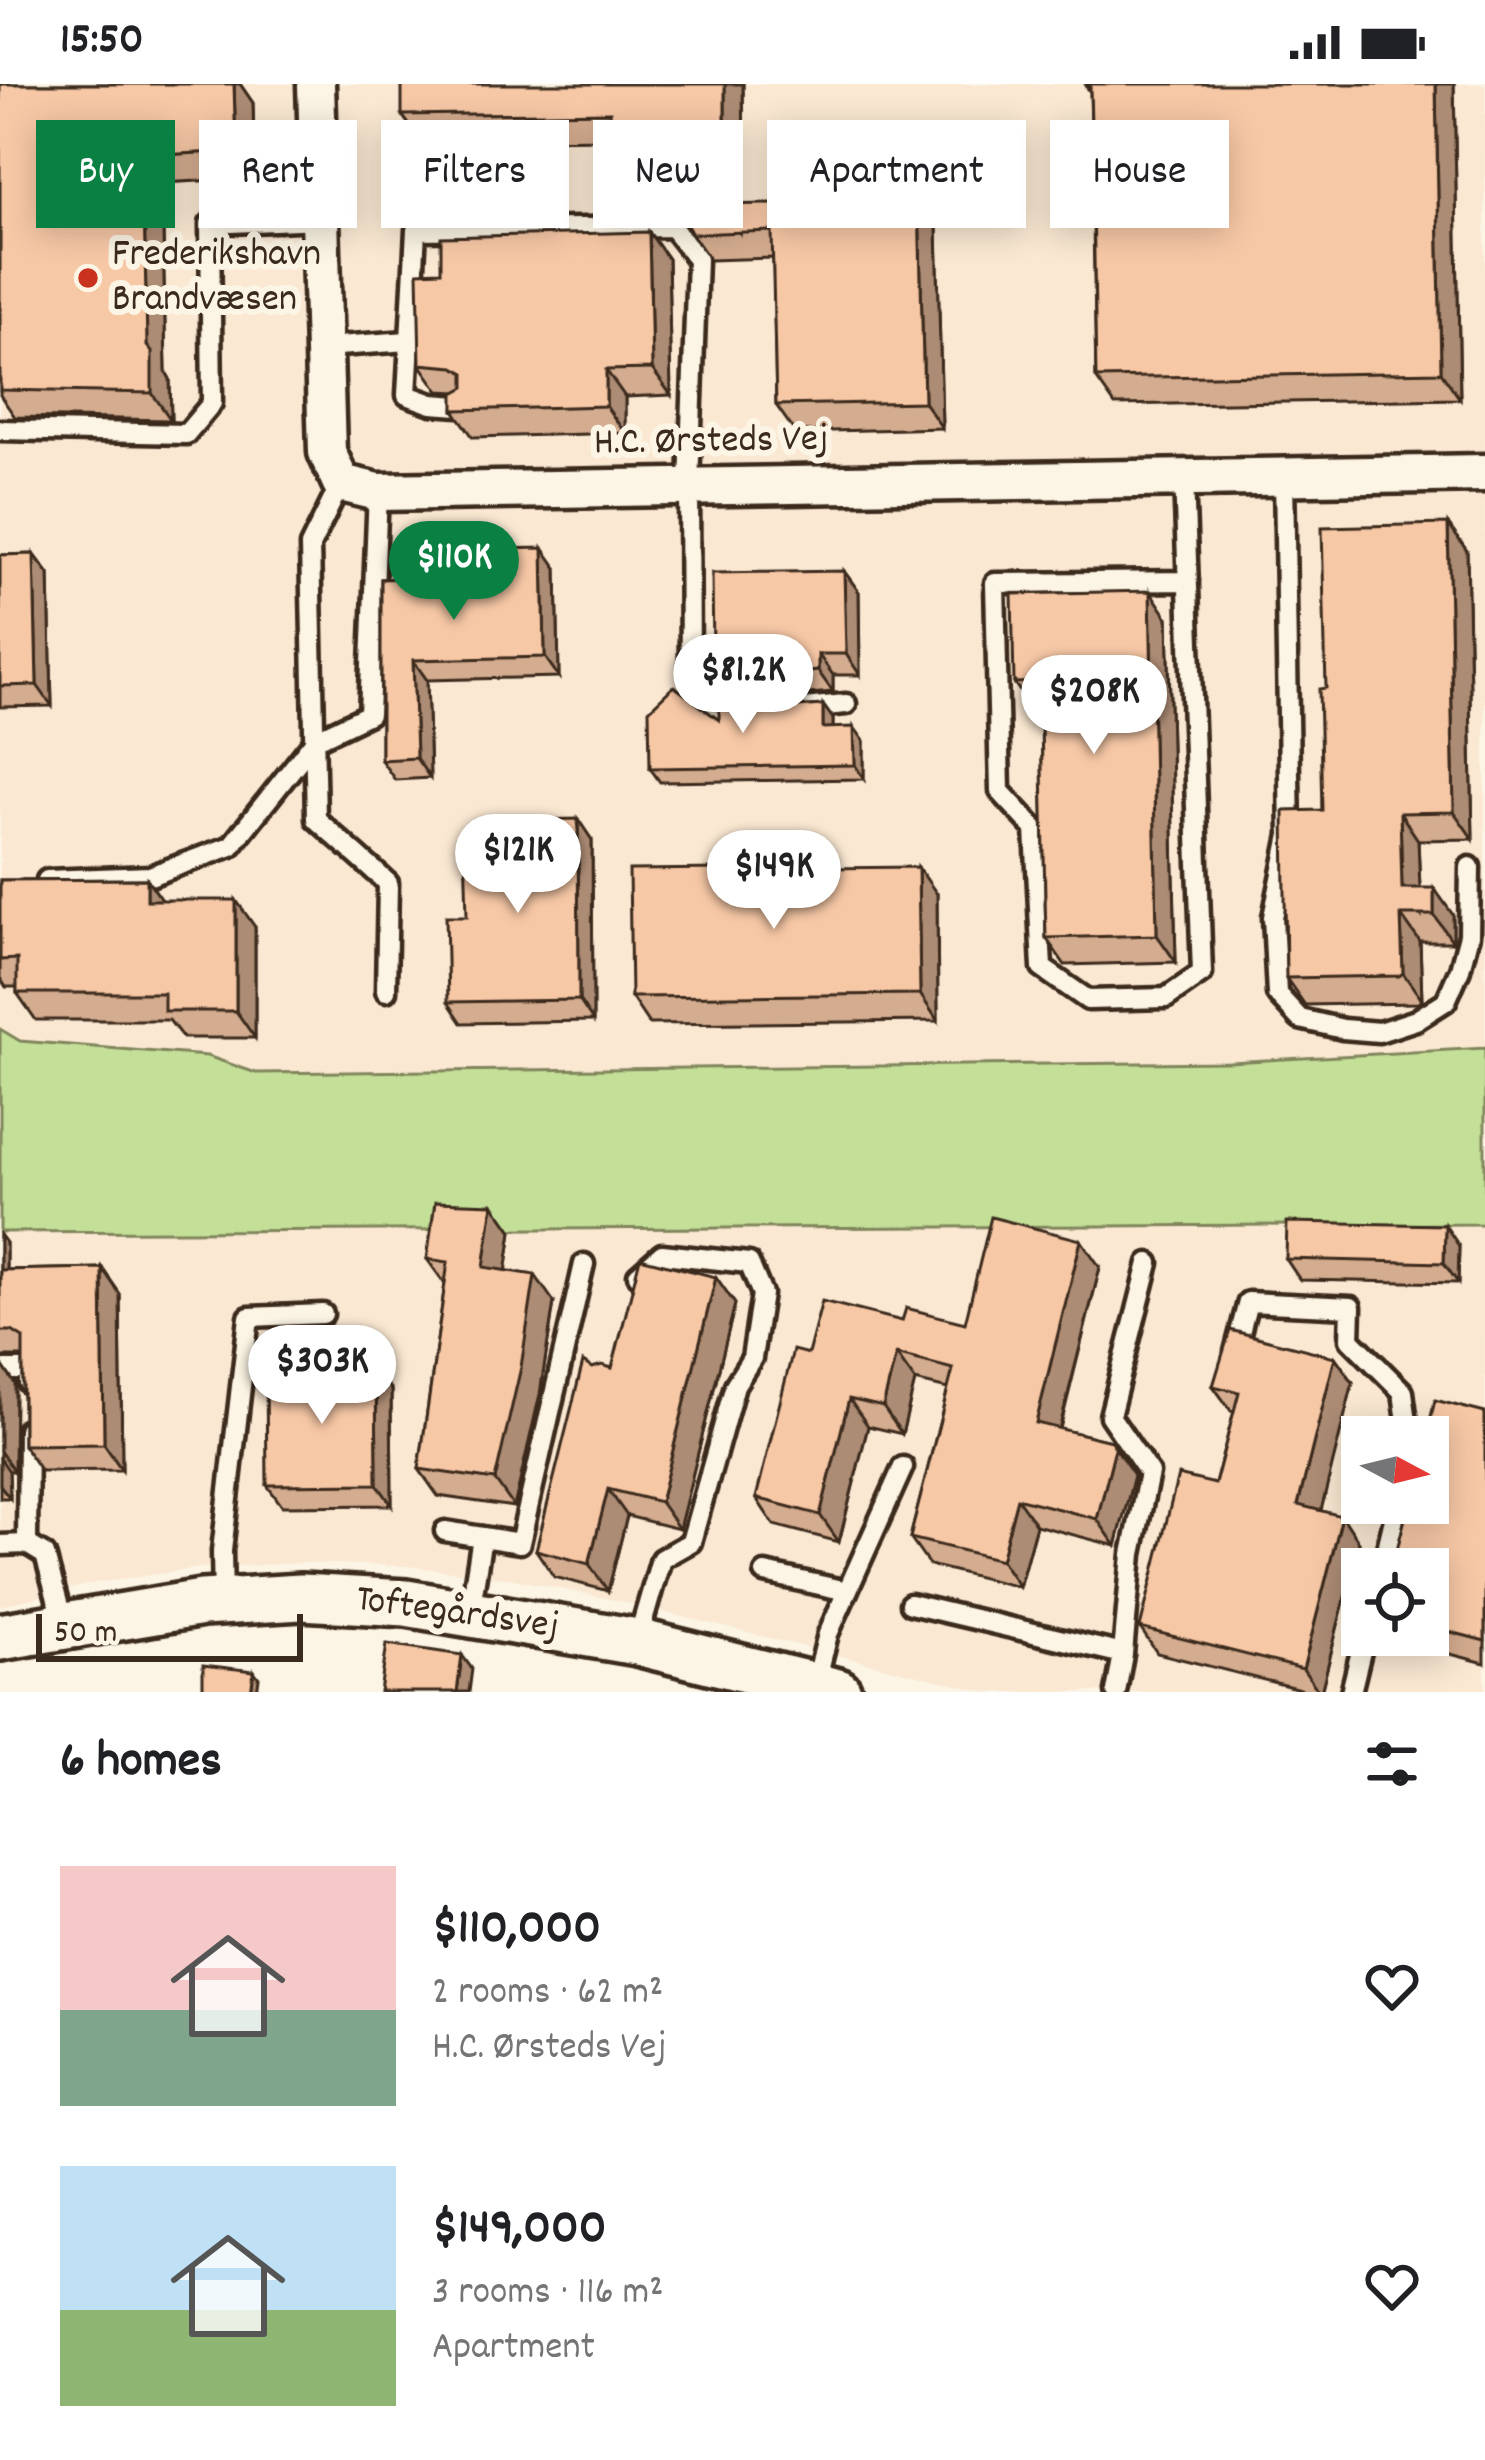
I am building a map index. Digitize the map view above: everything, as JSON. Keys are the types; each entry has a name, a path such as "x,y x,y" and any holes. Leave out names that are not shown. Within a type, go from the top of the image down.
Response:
{"street":[{"path":"316,84 317,120"},
{"path":"320,228 326,452 341,483"},
{"name":"H.C. Ørsteds Vej","path":"341,483 377,491 1485,473"},
{"name":"Toftegårdsvej","path":"0,1636 223,1602 301,1597 406,1603 637,1642 826,1689"}],"lane":[{"path":"472,407 432,404 407,395 416,230 672,227 697,259 689,485 690,672 771,711 847,704"},
{"path":"0,430 187,434 212,403 211,228"},
{"path":"324,347 408,341"},
{"path":"1284,477 1290,835 1273,917 1276,994 1300,1019 1343,1029 1379,1032 1431,1011 1445,1001 1460,969 1469,934 1471,867"},
{"path":"1184,478 1188,581 1202,973 1166,998 1088,1000 1042,968 1035,829 1000,791 994,583 1188,581"},
{"path":"341,483 310,546 316,819 388,883 386,991"},
{"path":"36,881 150,876 231,846 314,740 369,714 377,491"},
{"path":"633,1296 638,1274 662,1253 749,1263 762,1294 752,1358 735,1385 692,1542 661,1558 637,1642"},
{"path":"1116,1692 1132,1554 1149,1473 1110,1416 1149,1263"},
{"path":"446,1531 520,1543 584,1264"},
{"path":"1232,1362 1248,1302 1351,1307 1350,1339 1403,1392 1406,1416"},
{"path":"223,1602 222,1551 249,1317 323,1315"},
{"path":"0,1370 29,1370 27,1544"},
{"path":"826,1689 828,1634 903,1467"},
{"path":"470,1612 482,1537"},
{"path":"0,1545 27,1544 45,1556 64,1625"},
{"path":"765,1573 848,1591"},
{"path":"910,1604 1123,1654"},
{"path":"1351,1692 1360,1656"}],"shaded area":[{"path":"0,84 1485,84 1485,1048 1229,1062 256,1073 207,1056 20,1041 0,1029"},
{"path":"1485,1224 1485,1692 986,1692 623,1602 509,1578 405,1566 302,1563 200,1568 95,1583 0,1606 0,1232"}],"green space":[{"path":"0,1029 20,1041 207,1056 256,1073 1229,1062 1485,1048 1485,1224 0,1232"}],"building":[{"path":"0,84 234,84 235,120 199,120 199,153 175,154 175,120 36,120 36,228 145,228 152,393 0,390"},
{"path":"402,84 725,84 725,120 610,120 610,112 402,115"},
{"path":"1436,84 1441,372 1096,378 1094,228 1229,228 1229,120 1091,120 1090,86 1086,86"},
{"path":"767,204 767,228 920,228 924,402 776,405 772,231 692,234 689,228 743,228 743,205"},
{"path":"649,232 652,369 606,370 606,406 454,410 454,393 465,387 465,373 454,367 420,364 418,272 441,271 441,237"},
{"path":"1448,524 1454,812 1400,813 1402,888 1434,888 1434,915 1401,915 1403,973 1399,976 1286,978 1284,811 1322,810 1319,689 1326,688 1322,527"},
{"path":"543,548 545,657 413,660 416,758 381,760 381,579 405,578 404,551"},
{"path":"34,554 37,685 0,686 0,555"},
{"path":"844,571 846,654 818,654 818,671 759,676 713,654 712,573"},
{"path":"1150,591 1157,935 1046,938 1040,682 1014,683 1012,594"},
{"path":"674,686 719,720 719,692 761,710 823,705 823,728 854,727 855,765 650,768 649,710"},
{"path":"578,819 579,1000 448,1002 446,916 467,916 465,844 483,844 483,821"},
{"path":"918,867 920,994 631,997 629,870"},
{"path":"147,879 147,900 236,900 236,1011 164,1011 164,993 17,993 17,959 0,960 0,880"},
{"path":"435,1202 493,1204 484,1267 535,1275 521,1367 495,1480 419,1469 448,1262 427,1259"},
{"path":"991,1217 1081,1240 1036,1423 1111,1441 1115,1448 1097,1519 1017,1498 1001,1560 910,1538 953,1369 896,1354 883,1407 849,1399 820,1515 756,1498 793,1350 808,1354 822,1301 902,1321 906,1308 965,1323"},
{"path":"1287,1222 1445,1225 1444,1263 1286,1259"},
{"path":"640,1258 716,1277 660,1502 608,1489 589,1564 536,1550 583,1362 592,1368 612,1368"},
{"path":"102,1268 104,1444 23,1445 23,1338 0,1331 0,1270"},
{"path":"1230,1330 1335,1357 1298,1505 1341,1516 1341,1520 1303,1669 1140,1628 1178,1475 1215,1484 1239,1392 1213,1386"},
{"path":"376,1369 377,1484 267,1485 266,1371"},
{"path":"1435,1400 1485,1413 1485,1641 1449,1632 1449,1548 1397,1548 1404,1524 1449,1524 1449,1416 1431,1416"},
{"path":"387,1644 462,1655 457,1692 380,1692"},
{"path":"203,1665 254,1671 251,1692 203,1692"}],"place":[{"name":"Frederikshavn Brandvæsen","path":"88,278"}]}
